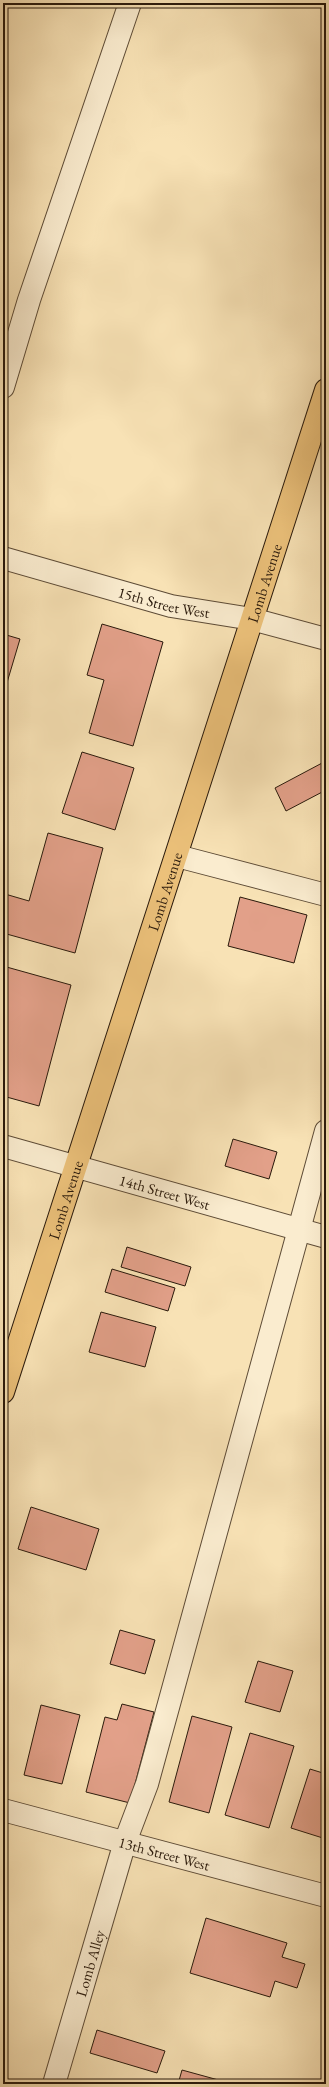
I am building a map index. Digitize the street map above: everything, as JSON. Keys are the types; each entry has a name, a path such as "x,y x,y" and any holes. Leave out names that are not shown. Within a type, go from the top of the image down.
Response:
{"main road":[{"name":"Lomb Avenue","path":"3,1392 326,390"}],"street":[{"path":"3,386 29,300 130,3"},
{"name":"15th Street West","path":"3,558 171,606 252,619 326,639"},
{"path":"177,856 326,895"},
{"name":"Lomb Alley","path":"54,2084 125,1842 147,1784 326,1131"},
{"name":"14th Street West","path":"3,1146 299,1230 326,1236"},
{"name":"13th Street West","path":"3,1810 326,1896"}],"building":[{"path":"102,624 163,642 133,746 89,733 104,680 87,675"},
{"path":"3,634 20,639 3,696"},
{"path":"82,752 134,768 115,830 62,813"},
{"path":"324,762 326,766 326,790 286,811 275,788"},
{"path":"48,833 103,848 75,953 3,933 3,903 5,894 29,901"},
{"path":"240,897 307,915 294,963 228,946"},
{"path":"3,966 71,985 39,1106 3,1096"},
{"path":"233,1139 277,1152 269,1179 225,1166"},
{"path":"127,1247 191,1267 185,1286 121,1267"},
{"path":"112,1269 175,1288 168,1311 105,1292"},
{"path":"101,1312 156,1327 145,1367 89,1352"},
{"path":"31,1507 99,1529 86,1570 18,1549"},
{"path":"120,1630 155,1640 145,1674 110,1664"},
{"path":"258,1661 293,1671 280,1712 245,1702"},
{"path":"122,1704 154,1712 130,1803 86,1792 105,1717 117,1720"},
{"path":"41,1705 80,1715 62,1784 24,1775"},
{"path":"192,1716 232,1727 209,1813 169,1802"},
{"path":"250,1733 294,1746 269,1828 225,1815"},
{"path":"310,1769 326,1774 326,1839 291,1828"},
{"path":"206,1918 287,1943 282,1957 305,1964 297,1988 275,1981 270,1997 190,1973"},
{"path":"97,2030 165,2051 157,2073 90,2053"},
{"path":"182,2070 233,2084 178,2084"}]}
